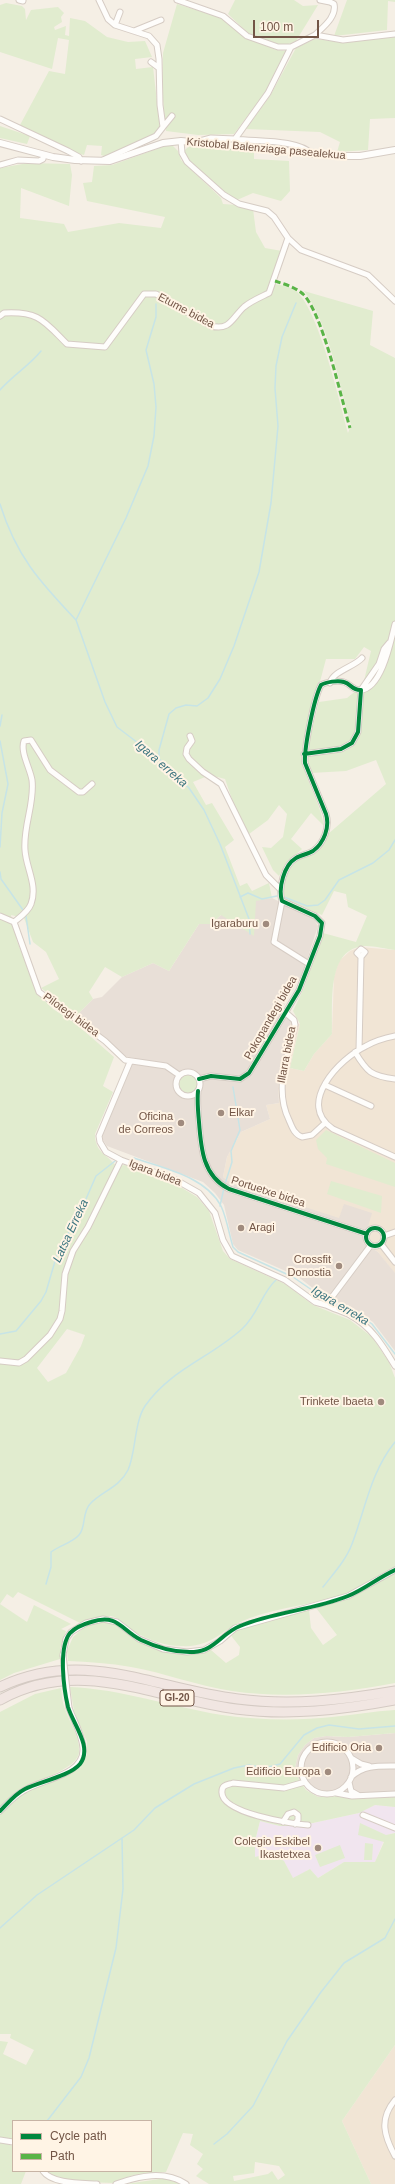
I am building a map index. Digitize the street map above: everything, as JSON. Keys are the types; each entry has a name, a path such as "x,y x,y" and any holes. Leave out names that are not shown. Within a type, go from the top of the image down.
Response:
{"highway":[{"name":"GI-20","path":"0,1687 36,1674 76,1669 110,1672 221,1697 276,1702 320,1702 395,1691"},
{"name":"GI-20","path":"0,1700 15,1692 44,1683 68,1679 108,1682 218,1706 254,1710 296,1712 358,1707 395,1700"},
{"path":"358,1707 371,1708 395,1704"}],"street":[{"path":"99,0 108,19 115,25 134,31 154,40 159,50 160,105 163,127"},
{"path":"177,0 223,16 247,36 278,47 291,47 315,36 331,18 335,9 334,4 320,0"},
{"path":"115,25 120,12"},
{"path":"134,31 161,20"},
{"path":"315,36 343,40 395,34"},
{"path":"235,139 268,93 291,47"},
{"path":"150,62 159,68"},
{"path":"102,161 156,136 172,116"},
{"path":"0,119 73,154 81,161"},
{"path":"196,142 211,138 290,144 306,148 312,154"},
{"path":"181,141 184,158 198,172 232,200 269,213 274,217 288,238 295,245 311,255 368,276 395,301"},
{"name":"Kristobal Balenziaga pasealekua","path":"0,166 18,160 39,161 43,159 44,155 81,161 110,161 163,143 181,141 312,154 351,156 395,150"},
{"path":"0,143 44,155"},
{"name":"Etume bidea","path":"0,316 4,313 22,312 41,318 67,344 105,347 144,294 156,294 211,326 220,328 228,325 245,306 269,293 288,238"},
{"path":"309,964 274,942 282,901 280,889 291,863 317,848 326,831 328,820 305,763 304,754 319,689 321,685 343,682 352,688 361,690 371,684 382,670 395,624"},
{"path":"330,683 334,676 357,664 362,658"},
{"path":"304,754 341,749 352,743 358,732 361,690"},
{"path":"190,736 192,741 187,748 186,754 189,759 203,772 221,784 266,876 280,889"},
{"path":"0,916 14,922 27,911 31,904 34,889 25,850 26,823 33,794 32,780 24,749 24,741 27,739 31,740 50,770 79,792 83,792 92,784"},
{"name":"Pokopandegi bidea","path":"199,1079 211,1076 234,1079 244,1077 253,1067 299,990 320,936 322,923 315,916 282,901"},
{"name":"Pilotegi bidea","path":"14,922 39,992 105,1041 120,1056 130,1062"},
{"path":"361,957 357,1051 364,1068 372,1074 395,1079"},
{"name":"Illarra bidea","path":"286,1013 294,1020 295,1025 281,1088 285,1110 295,1132 302,1137 312,1135 325,1123"},
{"path":"395,1036 377,1041 357,1051 340,1064 325,1085 318,1106 325,1123 333,1129 395,1157"},
{"path":"130,1062 166,1066 179,1075"},
{"name":"Igara bidea","path":"130,1062 99,1136 100,1142 106,1152 121,1160 188,1185 207,1202 215,1213 224,1245 232,1256 285,1280 315,1302 327,1304 351,1316 372,1332 383,1346 395,1366"},
{"path":"188,1096 198,1092 199,1079 192,1072 185,1072 179,1075 175,1081 176,1089 181,1095 188,1096 193,1099 198,1107"},
{"path":"325,1085 371,1106"},
{"name":"Portuetxe bidea","path":"198,1092 198,1107 204,1160 210,1173 221,1184 229,1189 367,1234"},
{"name":"Igara bidea","path":"0,1361 19,1363 26,1359 47,1338 60,1320 65,1274 73,1251 88,1228 121,1160"},
{"path":"376,1228 382,1231 384,1236 381,1244 376,1246 370,1245 367,1241 367,1234 371,1229 376,1228"},
{"path":"384,1236 395,1232"},
{"path":"381,1244 395,1262"},
{"path":"327,1304 370,1245"},
{"path":"0,1811 24,1790 72,1770 80,1764 83,1756 83,1748 81,1736 68,1708 63,1655 66,1639 71,1632 86,1623 103,1618 117,1622 139,1639 163,1649 187,1652 204,1650 220,1641 235,1628 348,1596 395,1570"},
{"path":"358,1796 352,1791 350,1780 353,1768 351,1758 345,1749 333,1743 326,1742 313,1746 308,1750 302,1762 302,1776 305,1782 315,1791 358,1796 395,1794"},
{"path":"351,1758 370,1767"},
{"path":"335,1793 361,1769 370,1767 395,1766"},
{"path":"305,1782 284,1788 233,1784 224,1785 221,1795 227,1804 237,1809 283,1822 308,1825"},
{"path":"283,1822 288,1814 294,1812 298,1815 295,1824"},
{"path":"363,1815 395,1828"},
{"path":"395,2100 385,2115 384,2126 388,2142 395,2156"},
{"path":"0,2140 12,2142"},
{"path":"44,2172 46,2177 56,2182 97,2184"},
{"path":"116,2184 131,2179 168,2175 186,2184"}],"shaded area":[{"path":"272,898 313,918 318,926 303,972 280,1013 291,1021 278,1088 279,1103 266,1105 270,1119 241,1132 227,1157 223,1177 233,1184 339,1218 344,1204 372,1213 363,1243 378,1252 395,1273 395,1351 373,1322 355,1310 322,1295 297,1276 238,1250 233,1244 224,1205 215,1193 203,1182 107,1146 103,1140 102,1136 135,1058 124,1056 77,1015 93,999 102,997 122,977 153,963 169,971 199,924 211,924 221,915 256,900"},
{"path":"360,947 395,950 395,1274 378,1252 363,1243 371,1213 339,1219 233,1184 223,1177 227,1157 241,1132 270,1119 266,1105 279,1103 278,1088 291,1021 300,1024 290,1068 304,1071 314,1054 332,1034 334,976 339,961 350,951"},
{"path":"395,1733 395,1797 353,1799 338,1796 318,1797 307,1790 298,1778 295,1767 298,1755 305,1745 314,1738 326,1736 348,1737"},
{"name":"Colegio Eskibel Ikastetxea","path":"375,1805 395,1807 395,1833 386,1835 375,1862 344,1862 318,1878 310,1869 293,1879 284,1861 254,1857 255,1841 260,1821 280,1826 299,1826 359,1813"},
{"path":"395,2045 395,2184 371,2184 342,2121"}],"green space":[{"path":"235,0 294,0 303,6 318,5 296,41 288,44 278,44 248,33 228,14"},
{"path":"347,0 395,0 395,2 388,1 387,30 334,36"},
{"path":"6,3 22,6 25,9 26,20 31,10 58,7 64,13 61,17 62,22 54,27 55,30 66,26 65,35 69,36 70,18 85,21 107,37 128,42 145,41 152,57 135,59 136,69 153,67 160,128 142,141 107,157 101,155 102,146 87,145 84,155 68,150 20,125 49,71 65,74 69,40 58,38 52,69 0,52 0,5"},
{"path":"177,4 222,18 245,37 276,50 287,51 266,91 234,134 198,135 166,131 162,90 163,53"},
{"path":"386,36 395,37 395,118 370,119 368,150 337,152 340,142 320,132 246,129 270,96 296,48 315,39 342,42"},
{"path":"0,126 30,136 27,144 0,138"},
{"path":"194,145 254,151 254,159 289,161 290,191 281,201 253,193 237,200 224,193 186,157 184,151 189,146"},
{"path":"165,146 173,146 178,151 181,160 221,198 223,204 237,205 253,209 256,232 265,248 282,251 271,283 295,290 304,300 320,335 334,379 348,433 351,425 327,337 320,319 304,291 373,311 370,345 395,358 395,950 372,946 362,946 348,952 341,960 336,971 333,984 332,1034 314,1054 304,1071 290,1068 300,1024 293,1011 304,988 323,933 356,942 367,916 348,907 346,894 334,891 322,915 284,899 282,889 289,870 297,860 317,850 328,834 386,784 376,760 346,771 311,773 306,759 319,702 347,698 363,685 371,651 364,647 355,659 326,659 301,753 305,772 319,808 324,826 311,813 291,839 302,849 286,863 279,876 273,870 262,847 271,848 283,837 287,814 279,805 268,820 249,834 235,808 225,779 210,775 193,782 206,805 212,803 234,840 225,847 240,886 247,883 252,891 269,883 272,898 256,901 254,936 221,915 211,924 199,924 169,971 153,963 122,977 105,967 89,992 93,999 77,1015 41,988 59,979 46,952 33,942 24,918 11,915 17,941 38,994 53,1009 75,1023 114,1057 103,1086 113,1092 95,1134 97,1145 102,1153 116,1166 125,1165 182,1188 197,1197 209,1211 223,1251 230,1259 285,1284 313,1305 350,1320 372,1337 389,1362 395,1378 395,1567 344,1594 261,1614 240,1622 210,1641 192,1646 169,1645 151,1640 135,1632 117,1618 110,1616 95,1618 80,1623 18,1592 13,1598 7,1594 0,1604 0,168 28,163 70,164 72,175 69,206 21,188 20,218 64,224 68,232 119,223 161,228 165,217 87,201 83,183 92,182 94,166 112,165","holes":["67,1329 85,1335 81,1346 66,1373 48,1382 37,1368"]},
{"path":"188,1074 195,1077 198,1084 195,1091 188,1094 181,1091 178,1084 181,1077"},
{"path":"326,1130 395,1163 395,1187 326,1164 327,1158 318,1149 316,1140"},
{"path":"331,1181 382,1196 381,1213 327,1194"},
{"path":"395,1572 395,1683 354,1690 314,1694 273,1695 219,1689 131,1667 68,1661 67,1651 73,1637 87,1625 104,1621 113,1622 134,1638 178,1653 190,1654 211,1650 226,1663 239,1655 240,1647 229,1633 235,1630 309,1610 311,1628 323,1645 337,1635 316,1608 340,1601 360,1592"},
{"path":"0,1604 27,1622 34,1605 71,1624 61,1629 66,1631 60,1648 60,1659 14,1673 0,1680"},
{"path":"70,1687 109,1691 203,1712 249,1718 305,1719 395,1710 395,1733 348,1737 326,1736 314,1738 305,1745 298,1755 295,1767 298,1778 306,1790 318,1797 338,1796 353,1799 395,1797 395,1807 375,1805 359,1813 299,1826 280,1826 260,1821 255,1841 255,1857 271,1853 284,1861 293,1878 310,1869 318,1878 344,1862 375,1862 384,1842 358,1835 360,1823 386,1835 395,1833 395,2045 342,2121 371,2184 209,2184 196,2176 203,2169 197,2164 203,2154 190,2145 193,2134 183,2133 166,2172 133,2175 114,2183 57,2181 46,2172 152,2172 152,2120 12,2120 12,2142 0,2139 0,2041 8,2042 3,2054 26,2065 34,2050 10,2038 11,2034 0,2034 0,1814 15,1798 27,1791 80,1768 87,1755 87,1742 74,1711","holes":["255,2162 279,2166 285,2175 278,2180 272,2171 268,2174 234,2181 233,2176 254,2173"]},
{"path":"61,1688 64,1706 78,1741 79,1752 77,1758 65,1769 23,1787 0,1807 0,1712 35,1694"},
{"path":"365,1843 373,1844 372,1860 364,1860"},
{"path":"340,1845 345,1858 320,1867 315,1855"},
{"path":"0,2141 12,2146 12,2172 26,2172 21,2184 0,2184"},
{"path":"166,2178 180,2184 126,2184"}],"waterway":[{"path":"159,759 159,750 169,714 176,708 186,705 197,706 208,698 220,679 234,646 259,572 271,503 278,426 275,388 276,366 282,337 296,303"},
{"path":"76,620 126,518 148,466 154,436 156,407 154,384 146,350 156,317 156,304"},
{"path":"0,390 41,351"},
{"path":"0,504 14,539 30,567 76,620"},
{"name":"Igara erreka","path":"76,620 105,702 117,727 159,759 189,788 204,810 220,844 249,919 250,934"},
{"path":"0,726 2,715"},
{"path":"0,741 8,784 2,813 0,847"},
{"path":"284,897 307,906 318,905 325,900 339,880 373,863 389,850 395,840"},
{"path":"0,872 1,879 23,910"},
{"path":"240,897 248,893 262,899 277,896"},
{"path":"26,916 30,944"},
{"name":"Igara erreka","path":"225,1184 232,1162 231,1151 240,1130 233,1087"},
{"name":"Igara erreka","path":"134,1158 182,1174 205,1187 221,1206 233,1247 238,1252 293,1277 322,1297 359,1315 372,1324 395,1354"},
{"name":"Latsa Erreka","path":"0,1334 16,1331 41,1301 46,1292 58,1251 79,1215 96,1176 115,1161"},
{"name":"Igara erreka","path":"220,1206 224,1188"},
{"path":"46,1584 51,1567 51,1552 79,1535 83,1528 86,1511 90,1504 120,1481 128,1470 131,1463 141,1413 145,1406 155,1393 167,1382 230,1339 242,1329 252,1317 267,1291 276,1280"},
{"path":"323,1587 349,1550 357,1531 374,1478 380,1465 395,1442"},
{"path":"0,1928 37,1895 134,1830 155,1808 194,1784 234,1768 249,1765 265,1768 280,1764 304,1735 317,1728 329,1725 359,1729 395,1726"},
{"path":"48,2120 81,2077 89,2058 116,1948 123,1889 122,1838"},
{"path":"214,2144 227,2134 253,2106 287,2041 321,1992 344,1963 385,1938 395,1919"}],"marked path":[{"path":"275,281 297,289 303,294 318,319 331,357 350,428"}],"cycle path":[{"path":"199,1079 211,1076 240,1079 249,1073 299,990 320,936 322,923 315,916 282,901 281,890 283,877 288,866 296,858 317,848 327,829 326,814 305,763 305,756 306,746 310,723 315,701 321,685 341,681 358,690 361,690 358,732 352,743 341,749 304,754"},
{"path":"198,1091 201,1142 205,1161 214,1177 220,1183 229,1189 367,1234"},
{"path":"375,1228 381,1231 384,1237 381,1243 375,1246 369,1243 366,1237 369,1231 375,1228"},
{"path":"0,1811 21,1791 69,1772 80,1764 83,1757 84,1750 81,1736 68,1707 63,1669 66,1640 70,1633 77,1628 100,1620 113,1621 134,1636 160,1648 180,1652 201,1651 213,1645 240,1626 266,1617 335,1601 360,1590 395,1570"}],"place":[{"name":"Igaraburu","path":"266,924"},
{"name":"Elkar","path":"221,1113"},
{"name":"Oficina de Correos","path":"181,1123"},
{"name":"Aragi","path":"241,1228"},
{"name":"Crossfit Donostia","path":"339,1266"},
{"name":"Trinkete Ibaeta","path":"381,1402"},
{"name":"Edificio Oria","path":"379,1748"},
{"name":"Edificio Europa","path":"328,1772"},
{"name":"Colegio Eskibel Ikastetxea","path":"318,1848"}]}
